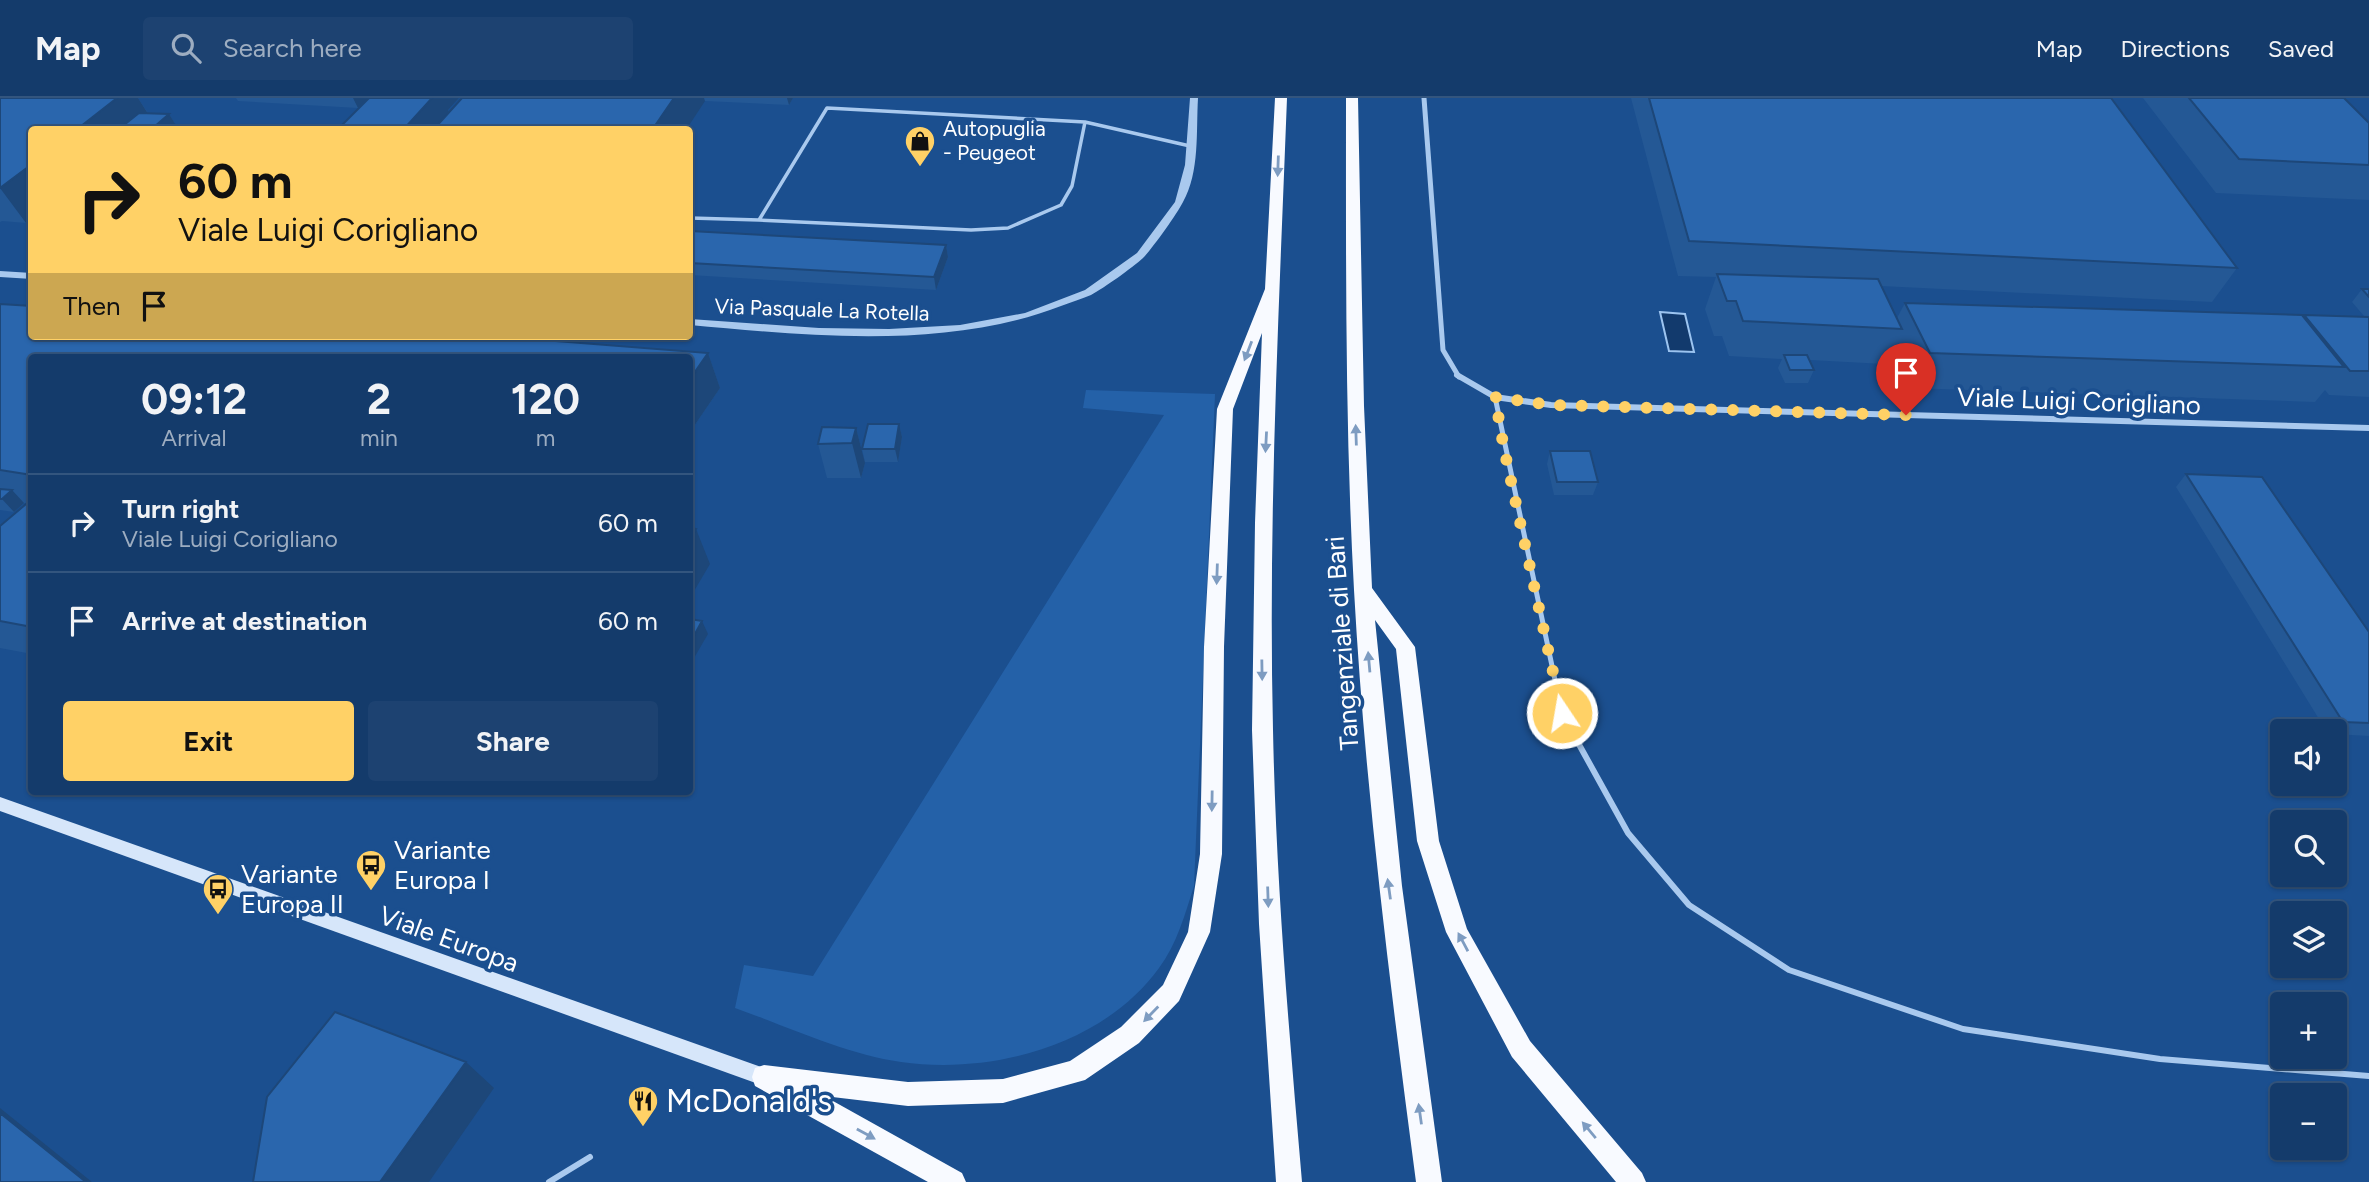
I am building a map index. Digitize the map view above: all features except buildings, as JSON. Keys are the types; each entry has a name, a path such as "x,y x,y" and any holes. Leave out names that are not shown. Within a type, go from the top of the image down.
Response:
{"highway":[{"path":"1281,98 1265,466 1262,666 1270,949 1289,1182"},
{"name":"Tangenziale di Bari","path":"1352,98 1356,429 1363,590 1386,863 1429,1182"},
{"path":"764,1077 908,1094 1003,1091 1076,1071 1130,1035 1171,993 1199,932 1211,855 1214,647 1225,409 1273,287"},
{"path":"1363,590 1405,647 1429,841 1457,932 1521,1049 1633,1182"},
{"path":"764,1077 953,1182"}],"main road":[{"name":"Viale Europa","path":"0,804 764,1077"}],"street":[{"name":"Via Pasquale La Rotella","path":"693,322 809,330 934,333 1010,320 1062,306 1123,269 1154,243 1180,201 1189,170 1194,98"},
{"path":"1424,98 1443,350 1457,376 1495,397"},
{"path":"0,274 28,276"},
{"name":"Viale Luigi Corigliano","path":"1495,397 1551,405 2369,428"}],"lane":[{"path":"759,220 827,108 1085,122 1190,146"},
{"path":"693,218 971,230 1008,228 1061,205 1072,186 1085,122"},
{"path":"1495,397 1562,713 1628,832 1689,905 1788,970 1963,1028 2160,1059 2369,1076"},
{"path":"549,1182 590,1157"}],"shaded area":[{"path":"1660,312 1685,314 1694,352 1669,351"},
{"path":"1086,390 1215,394 1194,886 1171,949 1136,995 1108,1017 1077,1035 1044,1049 972,1064 936,1065 880,1058 838,1046 735,1008 744,965 813,976 1164,415 1083,408"}],"place":[{"name":"Autopuglia - Peugeot","path":"920,168"},
{"name":"Variante Europa I","path":"371,892"},
{"name":"Variante Europa II","path":"218,916"},
{"name":"McDonald's","path":"643,1128"}],"route":[{"path":"1562,713 1495,397 1551,405 1906,415"}]}
